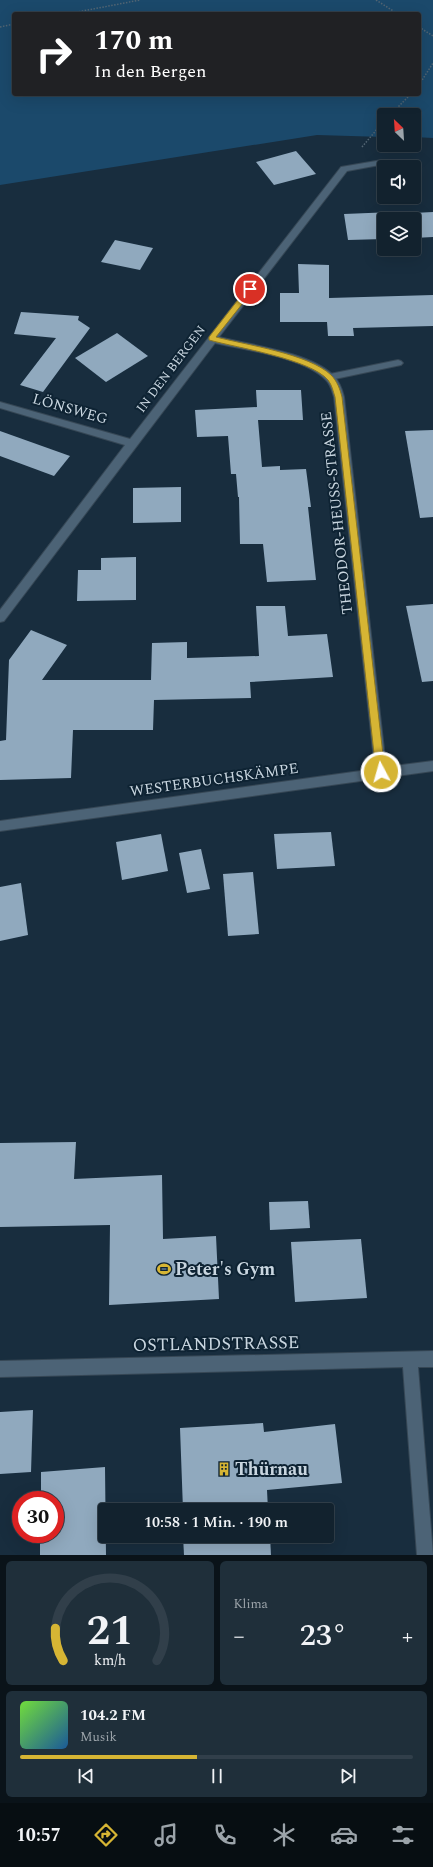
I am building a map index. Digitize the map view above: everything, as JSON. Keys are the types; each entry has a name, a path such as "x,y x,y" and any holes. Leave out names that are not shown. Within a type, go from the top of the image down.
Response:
{"street":[{"path":"344,169 377,163"},
{"name":"IN DEN BERGEN","path":"0,618 132,443 344,169"},
{"name":"THEODOR-HEUSS-STRASSE","path":"212,339 302,361 318,368 330,378 336,387 339,397 381,772"},
{"path":"330,378 398,363"},
{"name":"LÖNSWEG","path":"0,405 132,443"},
{"name":"WESTERBUCHSKÄMPE","path":"0,826 433,766"},
{"name":"OSTLANDSTRASSE","path":"0,1369 433,1359"},
{"path":"410,1360 425,1555"}],"path":[{"path":"77,12 140,0"},
{"path":"376,0 395,12"},
{"path":"0,27 12,24"},
{"path":"421,28 433,36"},
{"path":"421,82 433,63"},
{"path":"397,108 410,96"},
{"path":"344,169 377,130"}],"shaded area":[{"path":"0,0 433,0 433,138 421,137 421,108 377,108 377,137 317,135 0,185"}],"building":[{"path":"296,151 316,174 274,185 256,162"},
{"path":"433,212 433,237 421,238 421,213"},
{"path":"377,213 377,239 348,240 344,214"},
{"path":"115,240 153,248 140,270 101,262"},
{"path":"298,264 329,265 329,298 433,295 433,326 353,328 354,336 328,336 327,322 280,322 280,293 299,293"},
{"path":"21,312 79,316 78,320 90,328 43,392 20,385 56,338 14,334"},
{"path":"117,333 148,356 106,382 75,358"},
{"path":"256,390 301,390 303,420 258,420 262,467 280,466 280,470 306,469 311,507 308,507 316,580 267,582 263,544 240,544 239,497 236,474 231,474 228,436 197,437 195,410 257,407"},
{"path":"433,430 433,517 420,518 405,431"},
{"path":"0,431 70,456 54,476 0,456"},
{"path":"181,487 181,522 133,523 133,488"},
{"path":"136,557 136,600 77,601 78,570 101,570 101,558"},
{"path":"433,604 433,681 422,682 406,606"},
{"path":"256,606 285,606 288,636 327,634 333,677 250,682 251,698 154,700 153,730 73,730 71,778 0,780 0,741 6,740 9,660 31,630 67,645 42,680 151,680 152,643 187,642 187,658 259,656"},
{"path":"331,832 335,866 277,869 274,834"},
{"path":"161,834 168,871 122,880 116,842"},
{"path":"201,849 210,889 187,893 179,853"},
{"path":"253,872 259,934 228,936 223,874"},
{"path":"21,883 28,935 0,941 0,887"},
{"path":"76,1142 74,1179 162,1175 163,1239 216,1236 219,1299 109,1305 110,1225 0,1227 0,1143"},
{"path":"308,1201 310,1228 270,1230 269,1202"},
{"path":"361,1239 367,1298 295,1302 291,1242"},
{"path":"33,1410 31,1472 0,1474 0,1412"},
{"name":"Thürnau","path":"263,1423 264,1432 335,1424 342,1483 267,1490 268,1503 183,1503 180,1428"},
{"path":"105,1467 105,1503 98,1503 98,1543 106,1543 106,1555 40,1555 40,1543 64,1543 64,1491 41,1491 41,1472"},
{"path":"183,1543 270,1543 271,1555 184,1555"}],"place":[{"name":"Peter's Gym","path":"164,1269"},
{"name":"Thürnau","path":"224,1469"}],"route":[{"path":"250,289 212,339 302,361 318,368 330,378 336,387 339,397 381,772"}]}
